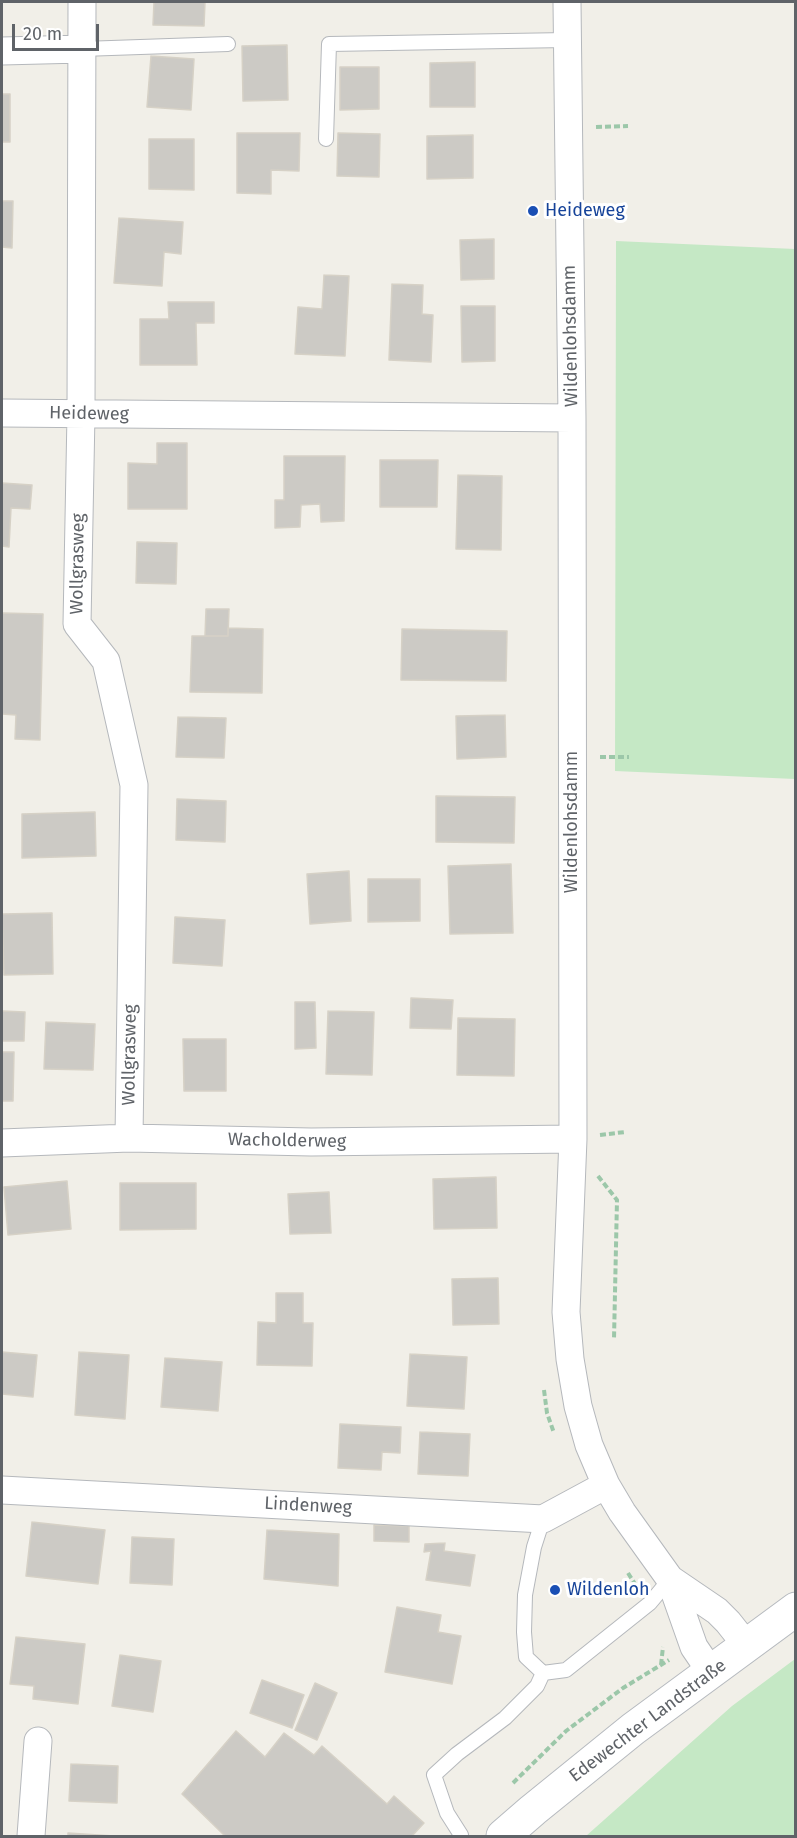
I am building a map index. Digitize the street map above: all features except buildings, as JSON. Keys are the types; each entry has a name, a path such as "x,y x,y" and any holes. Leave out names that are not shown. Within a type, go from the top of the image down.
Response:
{"main road":[{"name":"Edewechter Landstraße","path":"503,1836 633,1729 795,1609"}],"street":[{"name":"Wollgrasweg","path":"82,2 81,414 77,624 106,661 134,785 129,1138"},
{"name":"Wildenlohsdamm","path":"567,2 572,418 573,1139 566,1312 570,1359 578,1406 606,1485 622,1512 670,1579 694,1647 711,1672"},
{"path":"2,51 82,49"},
{"name":"Heideweg","path":"2,412 572,418"},
{"name":"Wacholderweg","path":"2,1143 129,1138 311,1142 573,1139"},
{"path":"543,1519 606,1485"},
{"name":"Lindenweg","path":"2,1490 543,1519"},
{"name":"Wildenlohsdamm","path":"670,1579 717,1611 747,1646"},
{"path":"31,1836 38,1741"}],"lane":[{"path":"326,139 329,44 567,40"},
{"path":"82,49 228,45"},
{"path":"543,1519 534,1547 525,1595 524,1632 526,1657 543,1673"},
{"path":"543,1673 566,1670 650,1603 670,1579"},
{"path":"461,1835 447,1814 434,1775 457,1754 505,1718 537,1686 543,1673"}],"path":[{"path":"572,1168 601,1176 617,1200 614,1339"},
{"path":"509,1787 566,1731 623,1688 661,1665"}],"green space":[{"path":"616,241 795,249 795,779 615,771"},
{"path":"795,1659 795,1836 586,1836 732,1706"}],"place":[{"name":"Heideweg","path":"533,211"},
{"name":"Wildenloh","path":"555,1590"}]}
